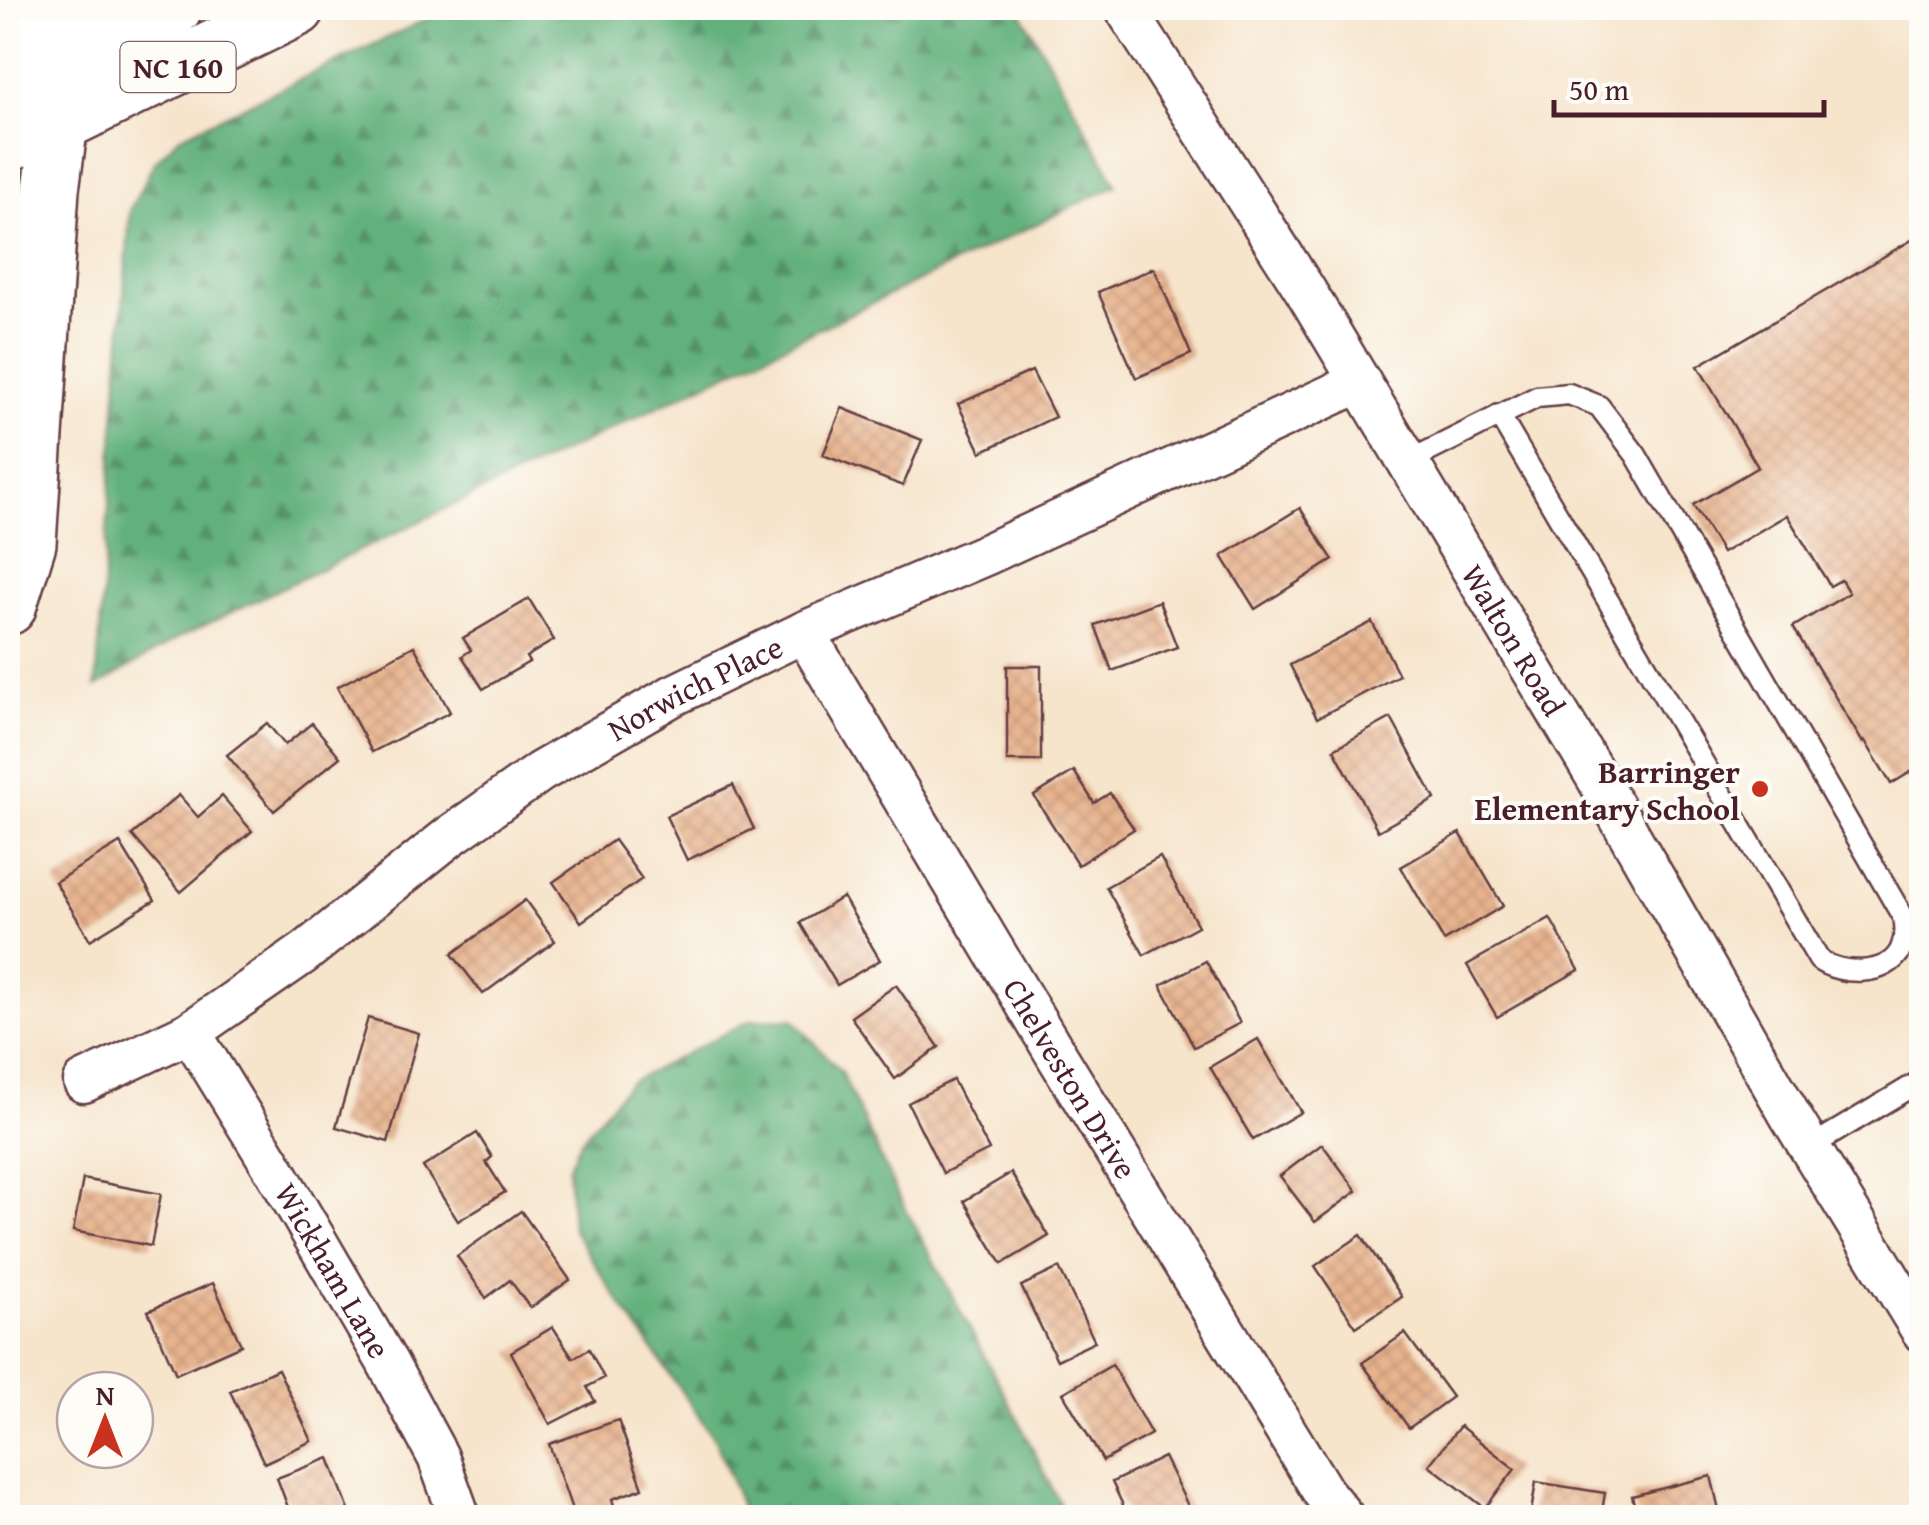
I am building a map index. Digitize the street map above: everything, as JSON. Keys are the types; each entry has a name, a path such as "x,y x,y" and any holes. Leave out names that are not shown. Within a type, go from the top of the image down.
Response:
{"main road":[{"name":"NC 160","path":"44,59 174,8"},
{"name":"NC 160","path":"21,142 297,8"},
{"path":"8,607 28,543 51,188 21,142 44,59"}],"street":[{"path":"32,8 44,59"},
{"name":"Walton Road","path":"1126,8 1305,290 1922,1331"},
{"name":"Norwich Place","path":"84,1082 190,1032 304,953 448,837 540,772 672,696 804,632 987,554 1360,382"},
{"name":"Chelveston Drive","path":"804,632 1190,1274 1323,1492 1344,1518"},
{"name":"Wickham Lane","path":"190,1032 387,1362 438,1456 460,1518"}],"lane":[{"path":"1407,462 1499,415 1537,397 1569,394 1599,406 1636,455 1903,917 1900,950 1891,961 1868,970 1842,971 1819,960 1499,415"},
{"path":"1810,1147 1922,1080"}],"green space":[{"path":"450,8 1019,8 1117,185 178,638 96,687 130,210 154,163 179,137"},
{"path":"793,1019 841,1072 896,1191 1066,1517 745,1517 716,1441 572,1228 568,1168 580,1141 629,1083 751,1020"}],"building":[{"path":"1922,234 1922,765 1891,784 1793,627 1849,593 1841,580 1830,586 1787,515 1722,553 1693,505 1758,467 1698,366"},
{"path":"1154,268 1191,354 1136,378 1098,292"},
{"path":"1032,371 1055,417 981,452 958,404"},
{"path":"842,408 922,440 903,486 823,455"},
{"path":"1300,508 1333,560 1255,609 1222,556"},
{"path":"529,599 554,640 526,657 529,662 483,689 462,656 471,650 463,638"},
{"path":"1159,601 1177,647 1112,671 1095,625"},
{"path":"1372,622 1399,675 1317,718 1290,665"},
{"path":"414,646 450,712 372,752 337,687"},
{"path":"1007,666 1041,666 1041,761 1007,761"},
{"path":"1391,718 1435,799 1378,831 1334,749"},
{"path":"267,723 285,745 312,723 340,757 274,811 227,755"},
{"path":"1074,771 1094,803 1110,793 1134,829 1078,865 1034,796"},
{"path":"733,785 754,829 687,860 666,816"},
{"path":"179,795 198,817 222,796 252,831 181,892 132,835"},
{"path":"1460,833 1503,906 1444,941 1401,867"},
{"path":"614,840 642,879 581,922 553,882"},
{"path":"120,843 155,900 90,940 55,882"},
{"path":"1160,857 1198,926 1144,955 1106,887"},
{"path":"843,897 880,960 837,985 800,923"},
{"path":"525,900 555,941 483,994 452,954"},
{"path":"1550,918 1579,970 1497,1017 1467,965"},
{"path":"1206,961 1240,1023 1194,1047 1161,985"},
{"path":"896,985 939,1047 895,1079 851,1017"},
{"path":"368,1018 419,1033 388,1142 336,1127"},
{"path":"1258,1039 1301,1112 1253,1140 1210,1067"},
{"path":"953,1080 989,1150 943,1173 908,1103"},
{"path":"477,1133 492,1157 486,1162 505,1192 458,1221 423,1167"},
{"path":"1322,1144 1357,1191 1315,1222 1280,1176"},
{"path":"1011,1173 1049,1236 1002,1264 964,1201"},
{"path":"83,1179 161,1194 151,1246 73,1231"},
{"path":"521,1211 570,1280 530,1308 510,1280 486,1298 457,1256"},
{"path":"1361,1235 1402,1297 1356,1327 1315,1266"},
{"path":"1059,1268 1095,1342 1057,1360 1021,1286"},
{"path":"213,1283 241,1345 176,1374 148,1311"},
{"path":"553,1327 573,1358 589,1349 604,1378 587,1387 595,1401 550,1424 511,1352"},
{"path":"1405,1333 1452,1397 1409,1428 1362,1363"},
{"path":"1112,1365 1151,1434 1103,1461 1063,1393"},
{"path":"278,1369 312,1441 264,1463 230,1391"},
{"path":"618,1420 643,1488 612,1499 617,1515 575,1518 549,1444"},
{"path":"1460,1426 1515,1469 1485,1508 1429,1465"},
{"path":"1164,1457 1194,1518 1129,1518 1112,1482"},
{"path":"329,1458 352,1518 292,1518 277,1478"},
{"path":"1711,1476 1721,1518 1638,1518 1632,1496"},
{"path":"1536,1482 1605,1493 1601,1518 1530,1518"}],"place":[{"name":"Barringer Elementary School","path":"1760,789"}]}
